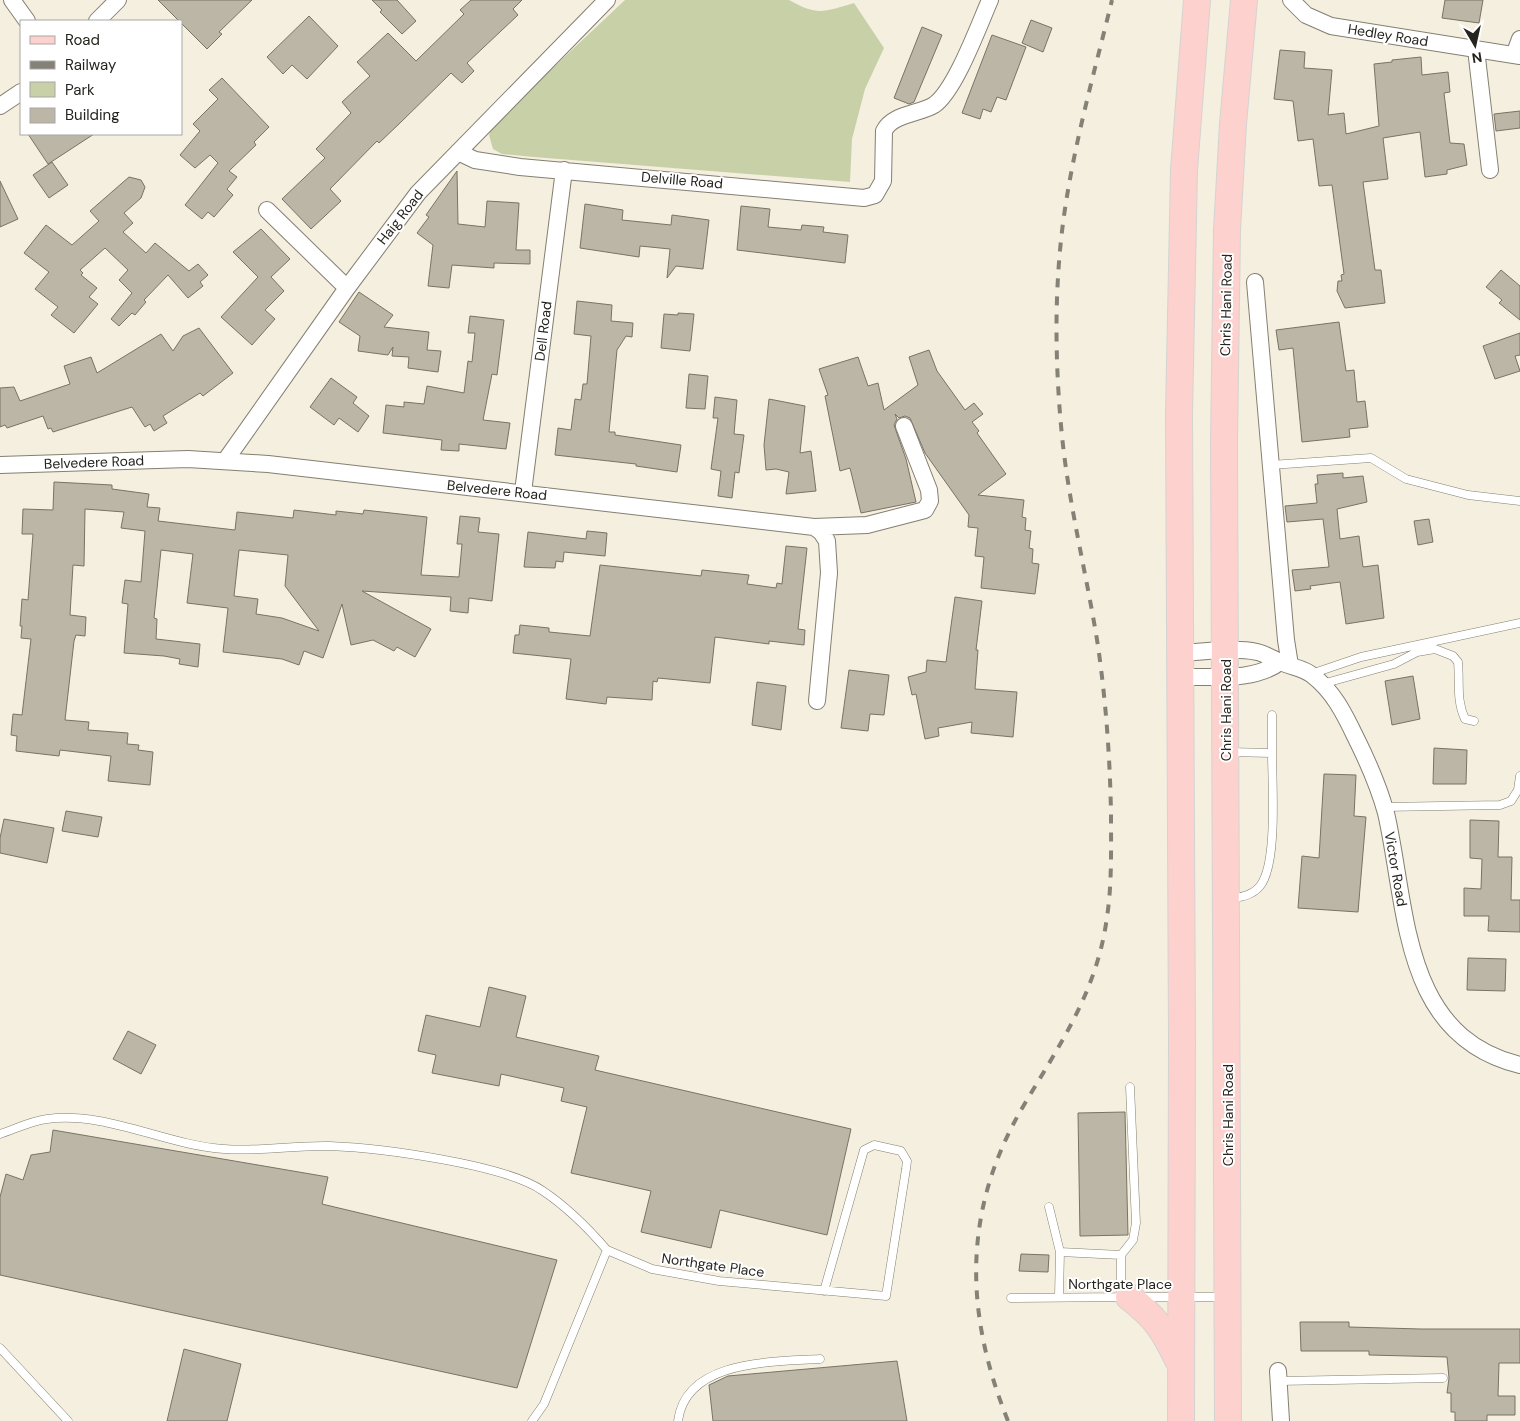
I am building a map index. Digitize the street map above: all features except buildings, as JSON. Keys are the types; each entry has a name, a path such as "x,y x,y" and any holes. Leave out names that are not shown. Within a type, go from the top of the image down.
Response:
{"main road":[{"path":"1181,1421 1180,413 1184,180 1197,0"},
{"name":"Chris Hani Road","path":"1228,1421 1229,1297 1224,444 1227,230 1233,124 1244,0"},
{"path":"1125,1296 1148,1311 1161,1326 1180,1365"}],"street":[{"path":"12,0 26,20"},
{"path":"98,20 118,0"},
{"name":"Haig Road","path":"225,461 347,288 418,193 607,0"},
{"name":"Delville Road","path":"458,152 475,160 564,170 864,198 875,195 880,190 884,181 884,131 886,126 900,117 910,116 935,104 953,81 990,0"},
{"name":"Hedley Road","path":"1291,0 1315,21 1331,26 1517,55"},
{"path":"1517,55 1520,39"},
{"path":"1476,49 1490,170"},
{"path":"0,106 20,93"},
{"name":"Dell Road","path":"523,492 564,170"},
{"path":"267,210 347,288"},
{"path":"1255,282 1286,640 1285,664"},
{"name":"Belvedere Road","path":"0,465 188,458 523,492 814,527 867,525 925,510 930,501 929,490 904,426"},
{"path":"814,527 821,532 827,541 829,563 817,701"},
{"name":"Victor Road","path":"1181,665 1226,664 1256,652 1266,654 1317,679 1338,704 1350,724 1384,807 1404,914 1423,984 1439,1013 1462,1038 1493,1056 1520,1065"},
{"name":"Victor Road","path":"1181,665 1226,664 1264,671 1285,664"},
{"path":"1278,1376 1281,1421"}],"lane":[{"path":"1271,465 1371,458 1406,479 1468,495 1520,501"},
{"path":"1317,679 1371,655 1520,624"},
{"path":"1317,679 1394,664 1417,652 1435,648 1453,656 1458,662 1458,695 1462,713 1465,719 1474,721"},
{"path":"1227,900 1254,892 1263,882 1266,870 1272,830 1272,715"},
{"path":"1226,752 1272,753"},
{"path":"1384,807 1500,805 1511,801 1518,790 1520,776"},
{"path":"1125,1296 1121,1255 1133,1240 1136,1222 1130,1087"},
{"path":"0,1134 45,1119 73,1117 108,1123 188,1144 224,1149 269,1150 330,1146 442,1160 512,1176 542,1190 589,1229 607,1250 551,1386 532,1421"},
{"name":"Northgate Place","path":"607,1250 652,1269 718,1281 886,1296 907,1160 900,1151 874,1145 868,1147 861,1156 824,1290"},
{"path":"1049,1207 1060,1252 1059,1296"},
{"path":"1060,1252 1121,1255"},
{"name":"Northgate Place","path":"1011,1298 1059,1296 1229,1297"},
{"path":"0,1348 38,1392 68,1421"},
{"path":"678,1421 680,1410 690,1392 717,1372 759,1363 820,1359"},
{"path":"1278,1376 1443,1378"}],"green space":[{"path":"625,0 789,0 807,8 821,11 854,3 884,48 865,89 852,139 850,182 534,157 502,154 493,149 489,135 493,124"}],"railway":[{"path":"1008,1421 994,1381 984,1342 978,1303 976,1264 980,1225 988,1187 1002,1149 1021,1110 1074,1018 1095,970 1102,945 1110,892 1111,814 1109,751 1105,709 1098,646 1065,462 1056,329 1060,249 1067,195 1072,166 1112,0"}]}
